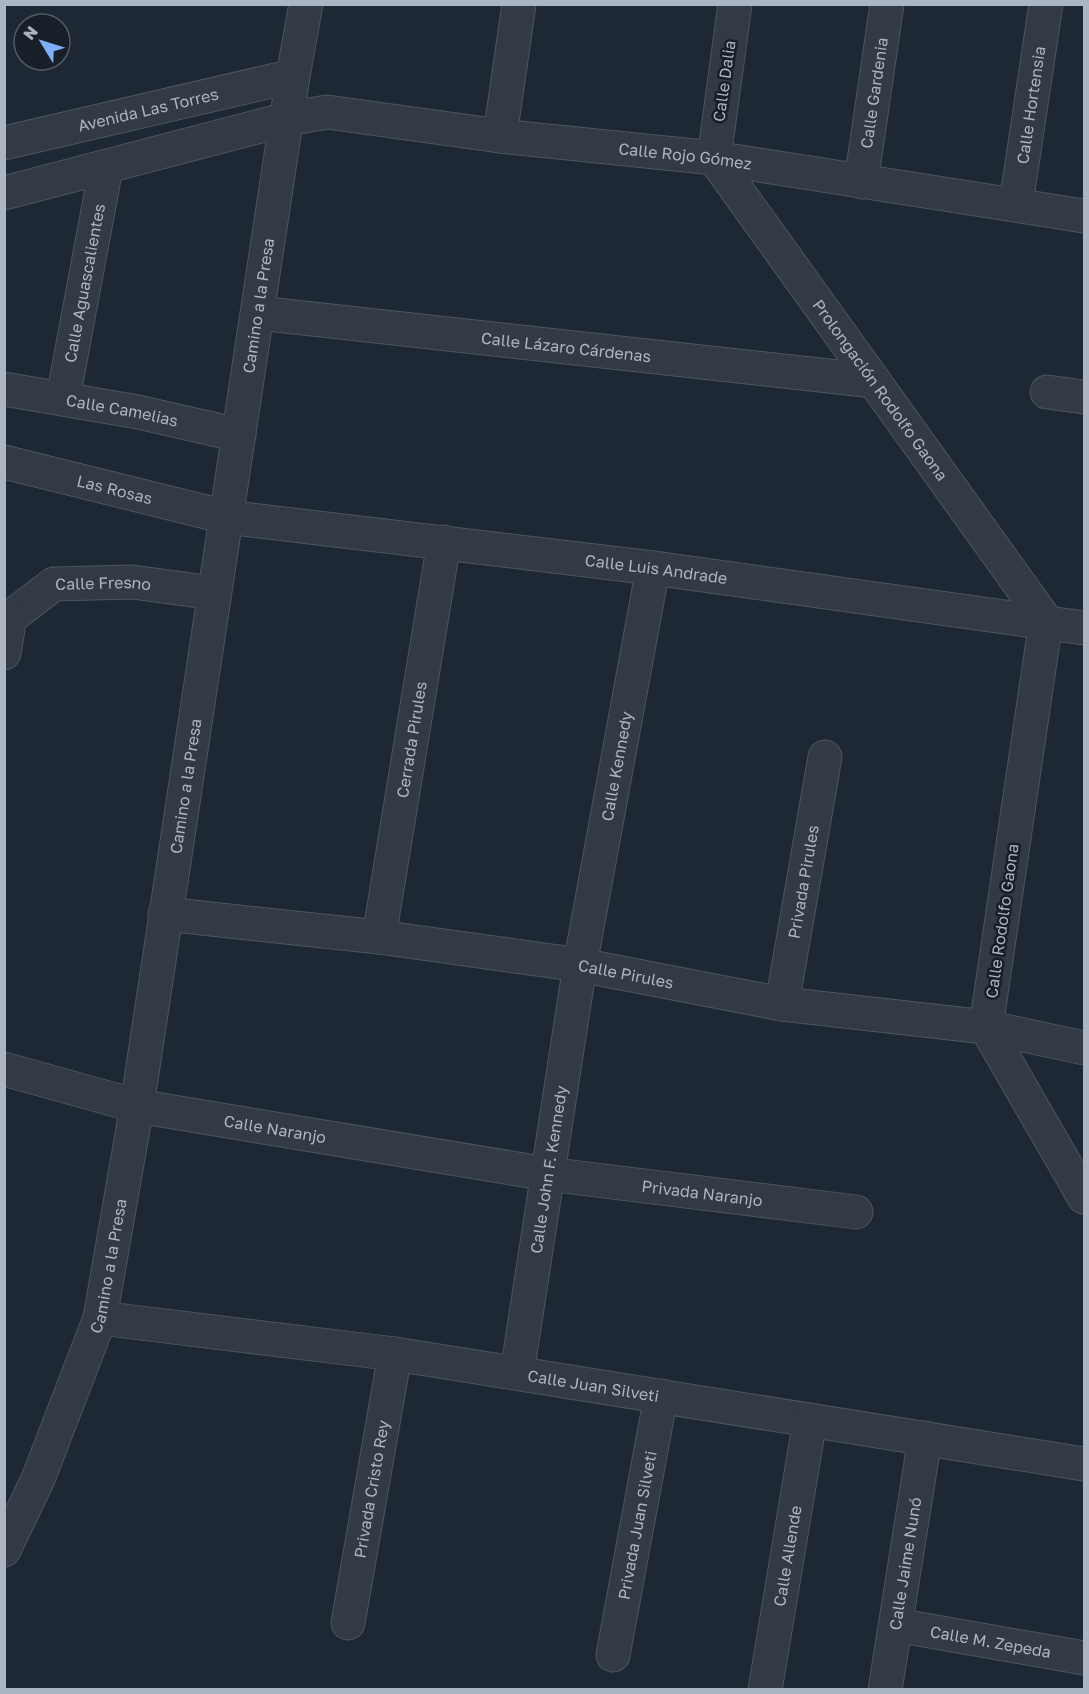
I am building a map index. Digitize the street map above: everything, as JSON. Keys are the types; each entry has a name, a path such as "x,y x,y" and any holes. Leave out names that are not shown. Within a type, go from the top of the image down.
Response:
{"street":[{"name":"Camino a la Presa","path":"4,1550 13,1513 38,1479 100,1318 137,1106 293,76 306,4"},
{"path":"500,136 519,4"},
{"name":"Calle Dalia","path":"714,159 735,4"},
{"name":"Calle Gardenia","path":"861,182 887,4"},
{"name":"Calle Hortensia","path":"1016,204 1046,4"},
{"name":"Avenida Las Torres","path":"4,143 293,76"},
{"name":"Calle Rojo Gómez","path":"287,119 327,112 500,136 714,159 1084,216"},
{"path":"4,193 287,119"},
{"name":"Prolongación Rodolfo Gaona","path":"714,159 1046,621"},
{"name":"Calle Aguascalientes","path":"63,398 106,168"},
{"name":"Calle Lázaro Cárdenas","path":"258,313 874,381"},
{"name":"Calle Camelias","path":"4,389 138,412 239,435"},
{"path":"1047,392 1084,398"},
{"name":"Las Rosas","path":"4,462 226,517"},
{"name":"Calle Luis Andrade","path":"226,517 653,568 1084,628"},
{"name":"Cerrada Pirules","path":"379,937 444,542"},
{"name":"Calle Kennedy","path":"580,965 653,568"},
{"name":"Calle Fresno","path":"7,619 54,584 132,582 214,593"},
{"path":"4,653 7,619"},
{"name":"Calle Rodolfo Gaona","path":"986,1027 1046,621"},
{"name":"Privada Pirules","path":"782,1004 825,757"},
{"name":"Calle Pirules","path":"165,914 379,937 580,965 782,1004 986,1027 1084,1048"},
{"name":"Calle John F. Kennedy","path":"517,1373 580,965"},
{"path":"986,1027 1084,1197"},
{"name":"Calle Naranjo","path":"4,1069 137,1106 547,1174"},
{"name":"Privada Naranjo","path":"547,1174 856,1212"},
{"name":"Calle Juan Silveti","path":"100,1318 395,1354 1084,1464"},
{"name":"Privada Cristo Rey","path":"348,1623 395,1354"},
{"name":"Privada Juan Silveti","path":"613,1655 661,1396"},
{"name":"Calle Allende","path":"765,1689 810,1420"},
{"name":"Calle Jaime Nunó","path":"885,1689 925,1438"},
{"name":"Calle M. Zepeda","path":"896,1625 1084,1658"}]}
